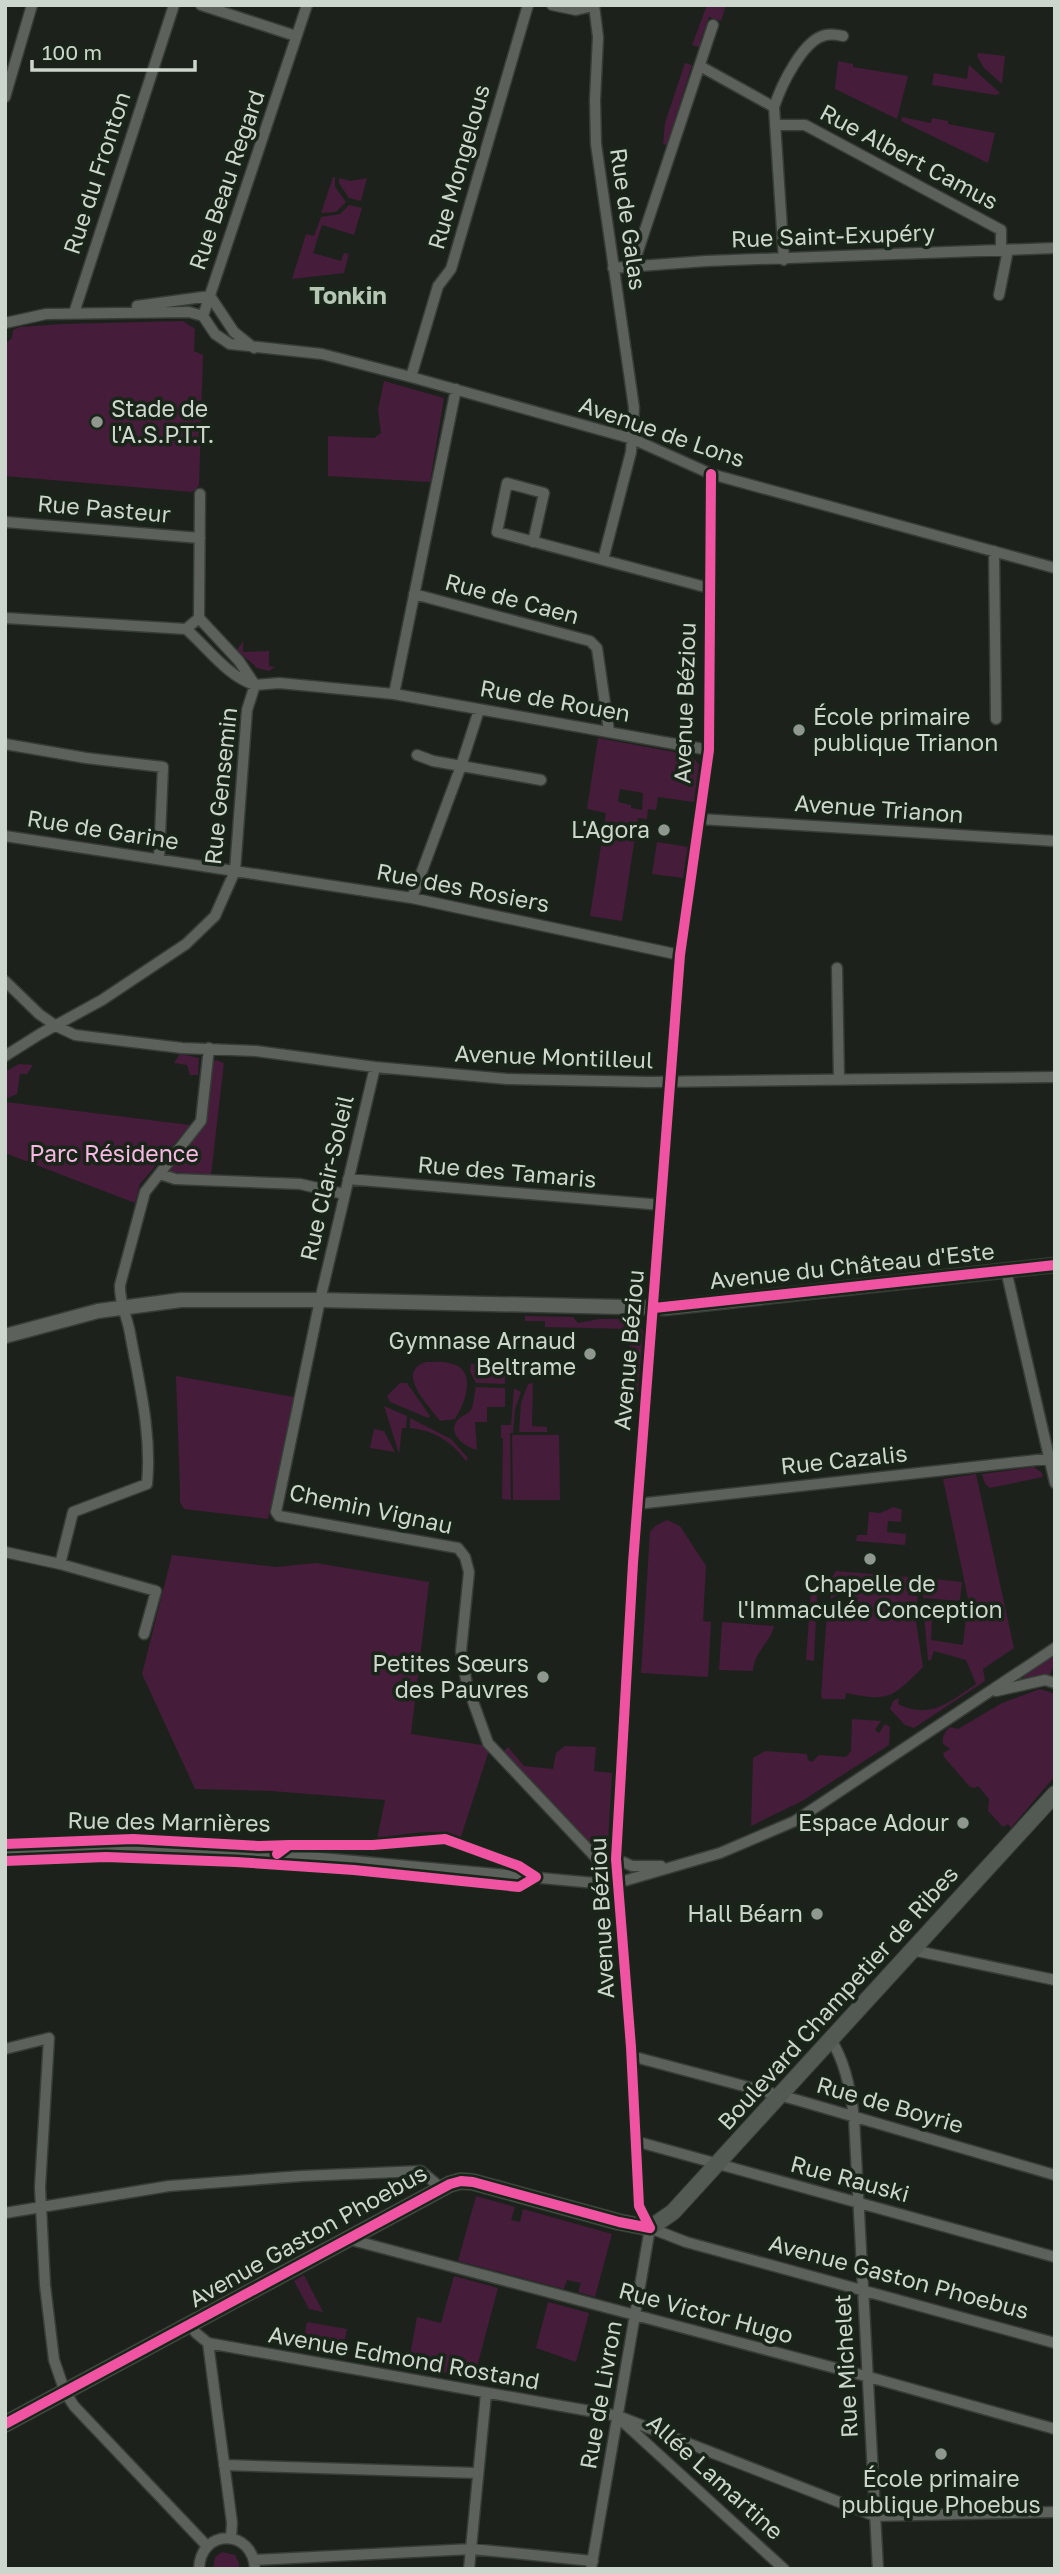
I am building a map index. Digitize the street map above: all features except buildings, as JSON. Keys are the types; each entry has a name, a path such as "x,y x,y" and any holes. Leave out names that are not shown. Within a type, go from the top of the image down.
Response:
{"main road":[{"name":"Boulevard Champetier de Ribes","path":"650,2228 673,2212 718,2164 1055,1794"},
{"name":"Avenue Gaston Phoebus","path":"5,2424 440,2187 461,2181 473,2182 618,2222 650,2228"}],"street":[{"path":"5,97 32,5"},
{"name":"Rue du Fronton","path":"74,313 174,5"},
{"path":"201,5 296,36"},
{"name":"Rue Beau Regard","path":"203,316 307,5"},
{"name":"Rue Mongelous","path":"411,377 438,286 451,269 528,5"},
{"path":"552,5 576,10 594,6"},
{"name":"Rue de Galas","path":"594,6 598,37 596,144 634,408 633,439 603,560"},
{"path":"633,266 713,25"},
{"path":"784,260 775,107 778,94 807,44 825,35 843,36"},
{"path":"700,66 775,107"},
{"name":"Rue Albert Camus","path":"776,125 805,125 1001,230 1004,250"},
{"name":"Rue Saint-Exupéry","path":"613,268 1055,248"},
{"path":"999,295 1004,250"},
{"path":"92,312 210,296 234,332 254,348"},
{"path":"5,323 16,318 46,314 92,312 189,312 203,316"},
{"name":"Avenue de Lons","path":"203,316 215,334 230,344 322,354 456,389 633,439 711,474 1055,568"},
{"path":"394,694 456,389"},
{"name":"Avenue Béziou","path":"650,2228 639,2206 616,1859 637,1504 680,955 709,750 711,474"},
{"path":"533,542 544,493 507,483 497,533 709,588"},
{"name":"Rue Pasteur","path":"199,618 200,494"},
{"name":"Rue Pasteur","path":"5,523 200,538"},
{"path":"994,551 996,719"},
{"name":"Rue de Caen","path":"414,594 590,641 597,648 609,732"},
{"path":"5,618 186,629 241,681 255,685"},
{"path":"186,629 199,618 239,661 255,685"},
{"name":"Rue Gensemin","path":"5,1056 102,1000 186,944 215,916 235,871 247,710 255,685 279,683 394,694"},
{"name":"Rue de Rouen","path":"394,694 709,750"},
{"path":"412,898 479,710"},
{"path":"5,744 86,758 163,767 159,859"},
{"path":"417,755 541,780"},
{"name":"Avenue Trianon","path":"700,819 1055,841"},
{"name":"Rue de Garine","path":"5,836 235,871"},
{"name":"Rue des Rosiers","path":"235,871 412,898 680,955"},
{"path":"836,968 839,1080"},
{"path":"5,981 56,1026"},
{"name":"Avenue Montilleul","path":"56,1026 75,1035 182,1048 257,1051 375,1067 507,1079 670,1082 1055,1077"},
{"path":"60,1564 73,1512 147,1484 150,1456 146,1423 119,1296 120,1285 145,1192 198,1126 209,1048"},
{"name":"Rue Clair-Soleil","path":"320,1300 375,1067"},
{"path":"160,1174 175,1180 300,1184 344,1194"},
{"name":"Rue des Tamaris","path":"348,1179 662,1205"},
{"name":"Avenue du Château d'Este","path":"5,1336 96,1311 181,1300 320,1300 654,1308 1055,1265"},
{"path":"1006,1270 1052,1458 1055,1483"},
{"name":"Chemin Vignau","path":"320,1300 276,1512 279,1516 458,1548 465,1558 469,1572 461,1651 467,1685 488,1743 617,1877"},
{"name":"Rue Cazalis","path":"637,1504 1052,1458"},
{"path":"5,1552 60,1564 156,1591 144,1634"},
{"name":"Rue des Marnières","path":"5,1853 121,1848 276,1854 606,1884 617,1877 675,1866 720,1853 795,1822 1055,1648"},
{"path":"989,1692 1045,1680 1055,1683"},
{"path":"616,1859 632,1866 675,1866"},
{"path":"912,1951 1055,1980"},
{"path":"5,2049 49,2038 40,2187 50,2330 54,2360 65,2392 74,2406 207,2546"},
{"name":"Rue Michelet","path":"831,2039 840,2057 854,2118 878,2569"},
{"name":"Rue de Boyrie","path":"631,2056 1055,2175"},
{"name":"Rue Rauski","path":"635,2141 1055,2257"},
{"path":"5,2213 169,2186 302,2176 421,2171 440,2187"},
{"name":"Avenue Gaston Phoebus","path":"650,2228 686,2242 1055,2343"},
{"name":"Rue de Livron","path":"592,2565 650,2228"},
{"name":"Rue Victor Hugo","path":"346,2238 1055,2429"},
{"path":"190,2325 208,2343 232,2523 231,2538"},
{"name":"Avenue Edmond Rostand","path":"208,2343 486,2395 618,2416 875,2516"},
{"path":"470,2569 486,2395"},
{"name":"Allée Lamartine","path":"618,2416 784,2569"},
{"path":"224,2465 477,2473"},
{"path":"875,2516 1055,2512"},
{"path":"199,2569 202,2553 207,2546 214,2541 231,2538 246,2545 255,2564 472,2549 592,2565"}],"green space":[{"path":"707,5 726,5 721,21 709,17 700,42 703,43 701,48 692,45"},
{"path":"978,53 1005,56 1002,84 984,68"},
{"path":"838,61 853,64 853,67 908,76 897,119 835,89"},
{"path":"685,63 692,65 667,145 663,144 665,123"},
{"path":"969,65 1000,93 996,95 932,85 934,73 967,79"},
{"path":"902,117 931,123 932,118 948,121 948,124 995,133 988,163 901,121"},
{"path":"333,177 335,187 346,202 336,212 321,213"},
{"path":"339,178 351,181 367,178 361,201 349,198 339,183"},
{"path":"349,205 362,208 354,235 322,225 313,253 341,261 344,253 349,254 344,273 292,279 306,234 314,236 321,217 340,214"},
{"name":"Stade de l'A.S.P.T.T.","path":"183,321 195,329 194,351 203,355 199,486 192,492 5,476 5,344 12,338 13,330 20,327 62,324"},
{"path":"384,381 444,398 430,482 328,476 328,436 374,438 381,433 378,410"},
{"path":"243,641 243,652 269,651 269,666 275,667 269,671 257,668 237,650"},
{"path":"598,738 690,755 699,764 694,802 658,797 656,810 648,809 647,819 638,818 622,921 590,916 606,813 587,809","holes":["620,789 643,793 642,810 618,802"]},
{"path":"657,842 688,847 683,878 652,874"},
{"path":"180,1054 199,1058 198,1075 190,1075 187,1065 174,1063"},
{"path":"216,1060 224,1063 211,1175 170,1172 201,1129 212,1062"},
{"path":"19,1064 33,1065 27,1074 20,1074 17,1094 8,1098 5,1095 5,1072"},
{"name":"Parc Résidence","path":"5,1102 190,1125 140,1184 135,1203 5,1153"},
{"path":"525,1316 573,1317 578,1323 599,1319 632,1319 643,1331 638,1392 628,1391 630,1329 545,1327 545,1321 525,1321"},
{"path":"426,1362 449,1363 464,1371 467,1378 466,1395 455,1419 440,1421 417,1390 413,1373"},
{"path":"471,1364 505,1364 505,1384 476,1383 470,1371"},
{"path":"176,1376 294,1397 268,1519 184,1509 180,1502"},
{"path":"400,1383 407,1383 430,1416 428,1418 390,1402 387,1396"},
{"path":"533,1383 532,1426 547,1427 547,1432 519,1432 521,1403 528,1384"},
{"path":"476,1387 505,1388 505,1407 487,1407 487,1422 475,1422 477,1450 463,1443 454,1431 458,1419 471,1410"},
{"path":"514,1388 521,1392 515,1409 513,1433 510,1433 511,1500 502,1499 501,1425 511,1425"},
{"path":"384,1406 407,1416 406,1428 402,1428 399,1454"},
{"path":"410,1418 451,1439 468,1458 466,1461 442,1438 427,1431 410,1428"},
{"path":"374,1429 384,1431 395,1452 370,1448"},
{"path":"512,1435 559,1435 560,1500 513,1500"},
{"path":"1034,1467 1043,1477 990,1488 985,1484 982,1474"},
{"path":"976,1474 1014,1648 983,1669 985,1681 914,1728 905,1725 890,1709 893,1701 899,1698 898,1704 920,1710 930,1709 939,1707 976,1684 966,1660 934,1651 931,1660 928,1660 924,1615 932,1621 931,1640 963,1645 966,1619 972,1618 943,1479"},
{"path":"894,1507 902,1510 901,1522 888,1521 887,1532 906,1534 905,1545 856,1541 857,1535 867,1535 869,1512 880,1513"},
{"path":"667,1520 680,1526 706,1566 703,1621 711,1622 708,1677 641,1673 650,1532"},
{"path":"172,1555 276,1567 316,1563 429,1582 411,1734 482,1745 489,1750 461,1837 430,1832 377,1839 385,1800 271,1791 195,1789 142,1674"},
{"path":"836,1571 908,1577 908,1595 918,1596 915,1615 923,1667 889,1695 872,1697 846,1693 845,1699 823,1699 821,1696 827,1611 838,1619 849,1620 858,1613 858,1602 851,1593 840,1593 831,1599 831,1595 827,1594 830,1580"},
{"path":"924,1578 962,1582 960,1601 923,1598"},
{"path":"811,1590 817,1596 814,1661 806,1660"},
{"path":"722,1622 774,1626 756,1658 753,1671 719,1670"},
{"path":"1055,1654 1050,1675 1024,1678 1023,1675"},
{"path":"1040,1689 1055,1694 1055,1776 1011,1828 1008,1824 1003,1827 988,1811 989,1799 978,1786 970,1787 944,1757 943,1753 950,1749 943,1744 943,1737 950,1727 958,1729 1002,1703"},
{"path":"852,1719 881,1721 875,1730 879,1733 885,1724 890,1727 889,1745 802,1801 751,1826 753,1758 765,1751 807,1754 808,1760 812,1762 819,1755 846,1757 851,1751"},
{"path":"565,1746 596,1747 594,1771 612,1773 607,1858 604,1859 502,1753 508,1747 524,1766 553,1769 556,1753"},
{"path":"476,2196 515,2207 511,2220 520,2222 523,2209 612,2234 595,2297 578,2292 581,2283 567,2280 564,2289 458,2261"},
{"path":"304,2275 323,2312 309,2309 294,2281"},
{"path":"454,2276 498,2288 474,2378 408,2366 417,2317 441,2323"},
{"path":"548,2302 589,2313 576,2362 536,2348"},
{"path":"307,2322 347,2329 342,2354 302,2347"},
{"path":"222,2552 235,2555 239,2569 213,2569 215,2557"}],"cycle path":[{"path":"650,2228 639,2206 631,2047 616,1859 633,1563 680,955 709,750 711,474"},
{"path":"654,1308 1055,1265"},
{"path":"5,1844 133,1839 259,1846 289,1845"},
{"path":"5,1861 106,1857 236,1862 354,1870 519,1887 536,1877 519,1866 445,1839 373,1845 289,1845 277,1854"},
{"path":"5,2424 450,2184 473,2182 650,2228"}],"place":[{"name":"Stade de l'A.S.P.T.T.","path":"97,422"},
{"name":"École primaire publique Trianon","path":"799,730"},
{"name":"L'Agora","path":"664,830"},
{"name":"Gymnase Arnaud Beltrame","path":"590,1354"},
{"name":"Chapelle de l'Immaculée Conception","path":"870,1559"},
{"name":"Petites Sœurs des Pauvres","path":"543,1677"},
{"name":"Espace Adour","path":"963,1823"},
{"name":"Hall Béarn","path":"817,1914"},
{"name":"École primaire publique Phoebus","path":"941,2454"}],"district":[{"name":"Tonkin","path":"348,296"}]}
